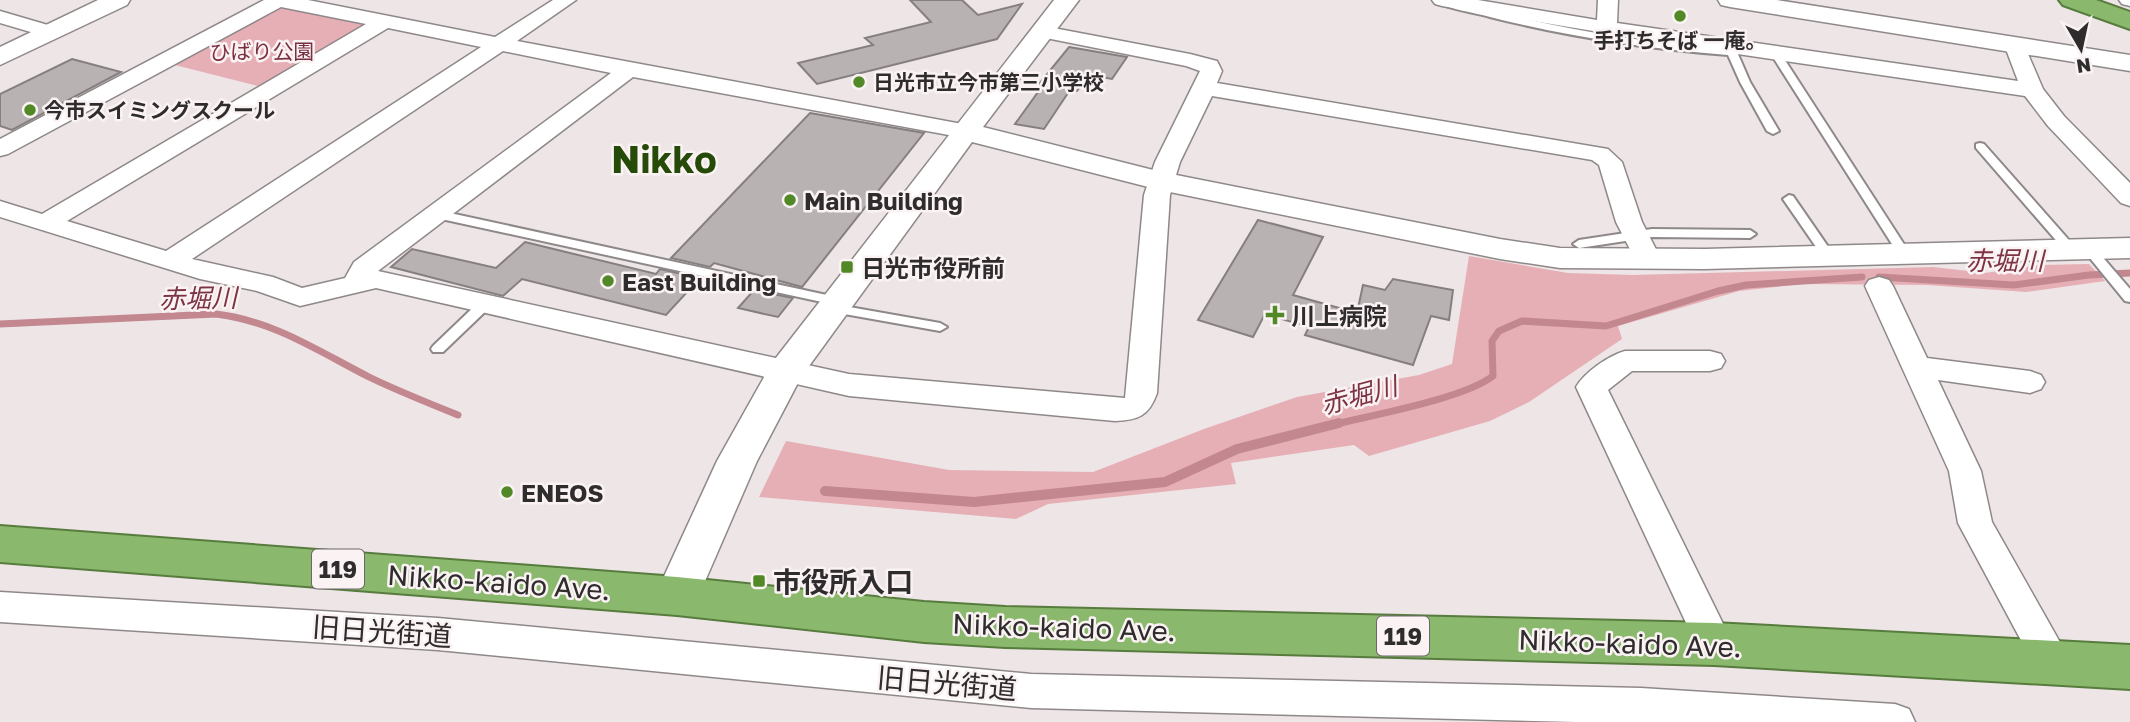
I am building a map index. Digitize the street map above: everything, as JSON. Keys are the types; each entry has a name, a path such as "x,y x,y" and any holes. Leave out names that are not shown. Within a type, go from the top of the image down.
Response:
{"highway":[{"path":"2072,0 2130,21"},
{"name":"Nikko-kaido Ave.","path":"0,544 677,596 924,622 1052,629 1714,644 2051,660 2130,667"}],"street":[{"path":"0,57 118,0"},
{"path":"0,149 279,0 629,70 965,131 1160,181 1525,253 1595,260 1641,247 1827,254 2130,248"},
{"path":"677,596 737,461 785,372 965,131 1067,0"},
{"path":"1441,0 1732,50 2032,90"},
{"path":"1606,27 1608,0"},
{"path":"1730,0 1776,4 2130,63"},
{"path":"171,260 499,44 554,2"},
{"path":"0,17 51,32"},
{"path":"45,223 385,21"},
{"path":"0,209 211,273 264,283 300,297 376,279 874,390 1115,410 1131,409 1138,404 1142,393 1157,195 1162,170 1212,71 1209,66 1189,60 1043,32"},
{"path":"2015,44 2032,90 2056,121 2130,198"},
{"path":"355,284 364,268 629,70"},
{"path":"1205,88 1369,117 1588,150 1610,162 1641,247"},
{"path":"1878,286 1965,471 1975,523 2051,660"},
{"path":"1710,361 1625,361 1591,387 1714,644"},
{"path":"1917,367 2031,382"},
{"name":"旧日光街道","path":"0,607 438,634 1031,691 1641,706 1895,722"}],"lane":[{"path":"1441,0 1508,21 1647,46 1732,50 1745,82 1773,131"},
{"path":"1776,54 1903,252"},
{"path":"1980,146 2130,298"},
{"path":"1788,199 1827,254"},
{"path":"436,214 940,327"},
{"path":"1579,244 1641,247 1750,234"},
{"path":"438,349 485,304"}],"green space":[{"name":"ひばり公園","path":"281,8 364,24 362,30 262,87 167,63 271,10"},
{"path":"1469,256 1568,273 1633,275 1933,267 1985,273 2041,265 2089,264 2105,281 2026,292 1927,285 1802,284 1739,291 1618,326 1622,339 1529,402 1490,421 1369,456 1354,445 1231,463 1236,484 1048,504 1016,519 759,497 786,441 949,470 1093,472 1297,397 1419,375 1452,364"}],"building":[{"path":"910,0 962,0 978,15 1022,4 997,39 817,84 798,63 873,45 865,38 931,22"},
{"path":"1069,47 1127,57 1112,79 1089,75 1077,91 1070,90 1044,129 1015,124 1043,85 1039,84"},
{"name":"今市スイミングスクール","path":"72,59 121,72 12,130 0,126 0,94"},
{"name":"Main Building","path":"810,113 924,133 802,287 714,263 710,267 671,258"},
{"path":"1258,220 1323,237 1293,295 1357,313 1363,285 1385,290 1393,279 1453,290 1449,320 1431,316 1413,365 1305,335 1309,327 1265,314 1253,337 1198,320"},
{"path":"525,242 656,274 660,269 700,278 666,315 522,279 503,296 391,267 412,249 496,268"},
{"path":"754,290 793,298 778,317 738,308"}],"waterway":[{"name":"赤堀川","path":"1879,277 2014,285 2089,275 2130,273"},
{"name":"赤堀川","path":"1332,425 1439,399 1479,384 1493,376 1492,341 1499,331 1522,321 1606,326 1718,291 1746,285 1862,277"},
{"name":"赤堀川","path":"0,324 216,314 237,318 295,338 380,382 458,415"},
{"name":"赤堀川","path":"825,491 974,502 1165,482 1237,449 1339,423"}],"place":[{"name":"手打ちそば 一庵。","path":"1680,16"},
{"name":"日光市立今市第三小学校","path":"859,82"},
{"name":"今市スイミングスクール","path":"30,110"},
{"name":"Main Building","path":"790,200"},
{"name":"日光市役所前","path":"847,267"},
{"name":"East Building","path":"608,281"},
{"name":"川上病院","path":"1275,315"},
{"name":"ENEOS","path":"507,492"},
{"name":"市役所入口","path":"759,581"}],"district":[{"name":"Nikko","path":"664,158"}]}
